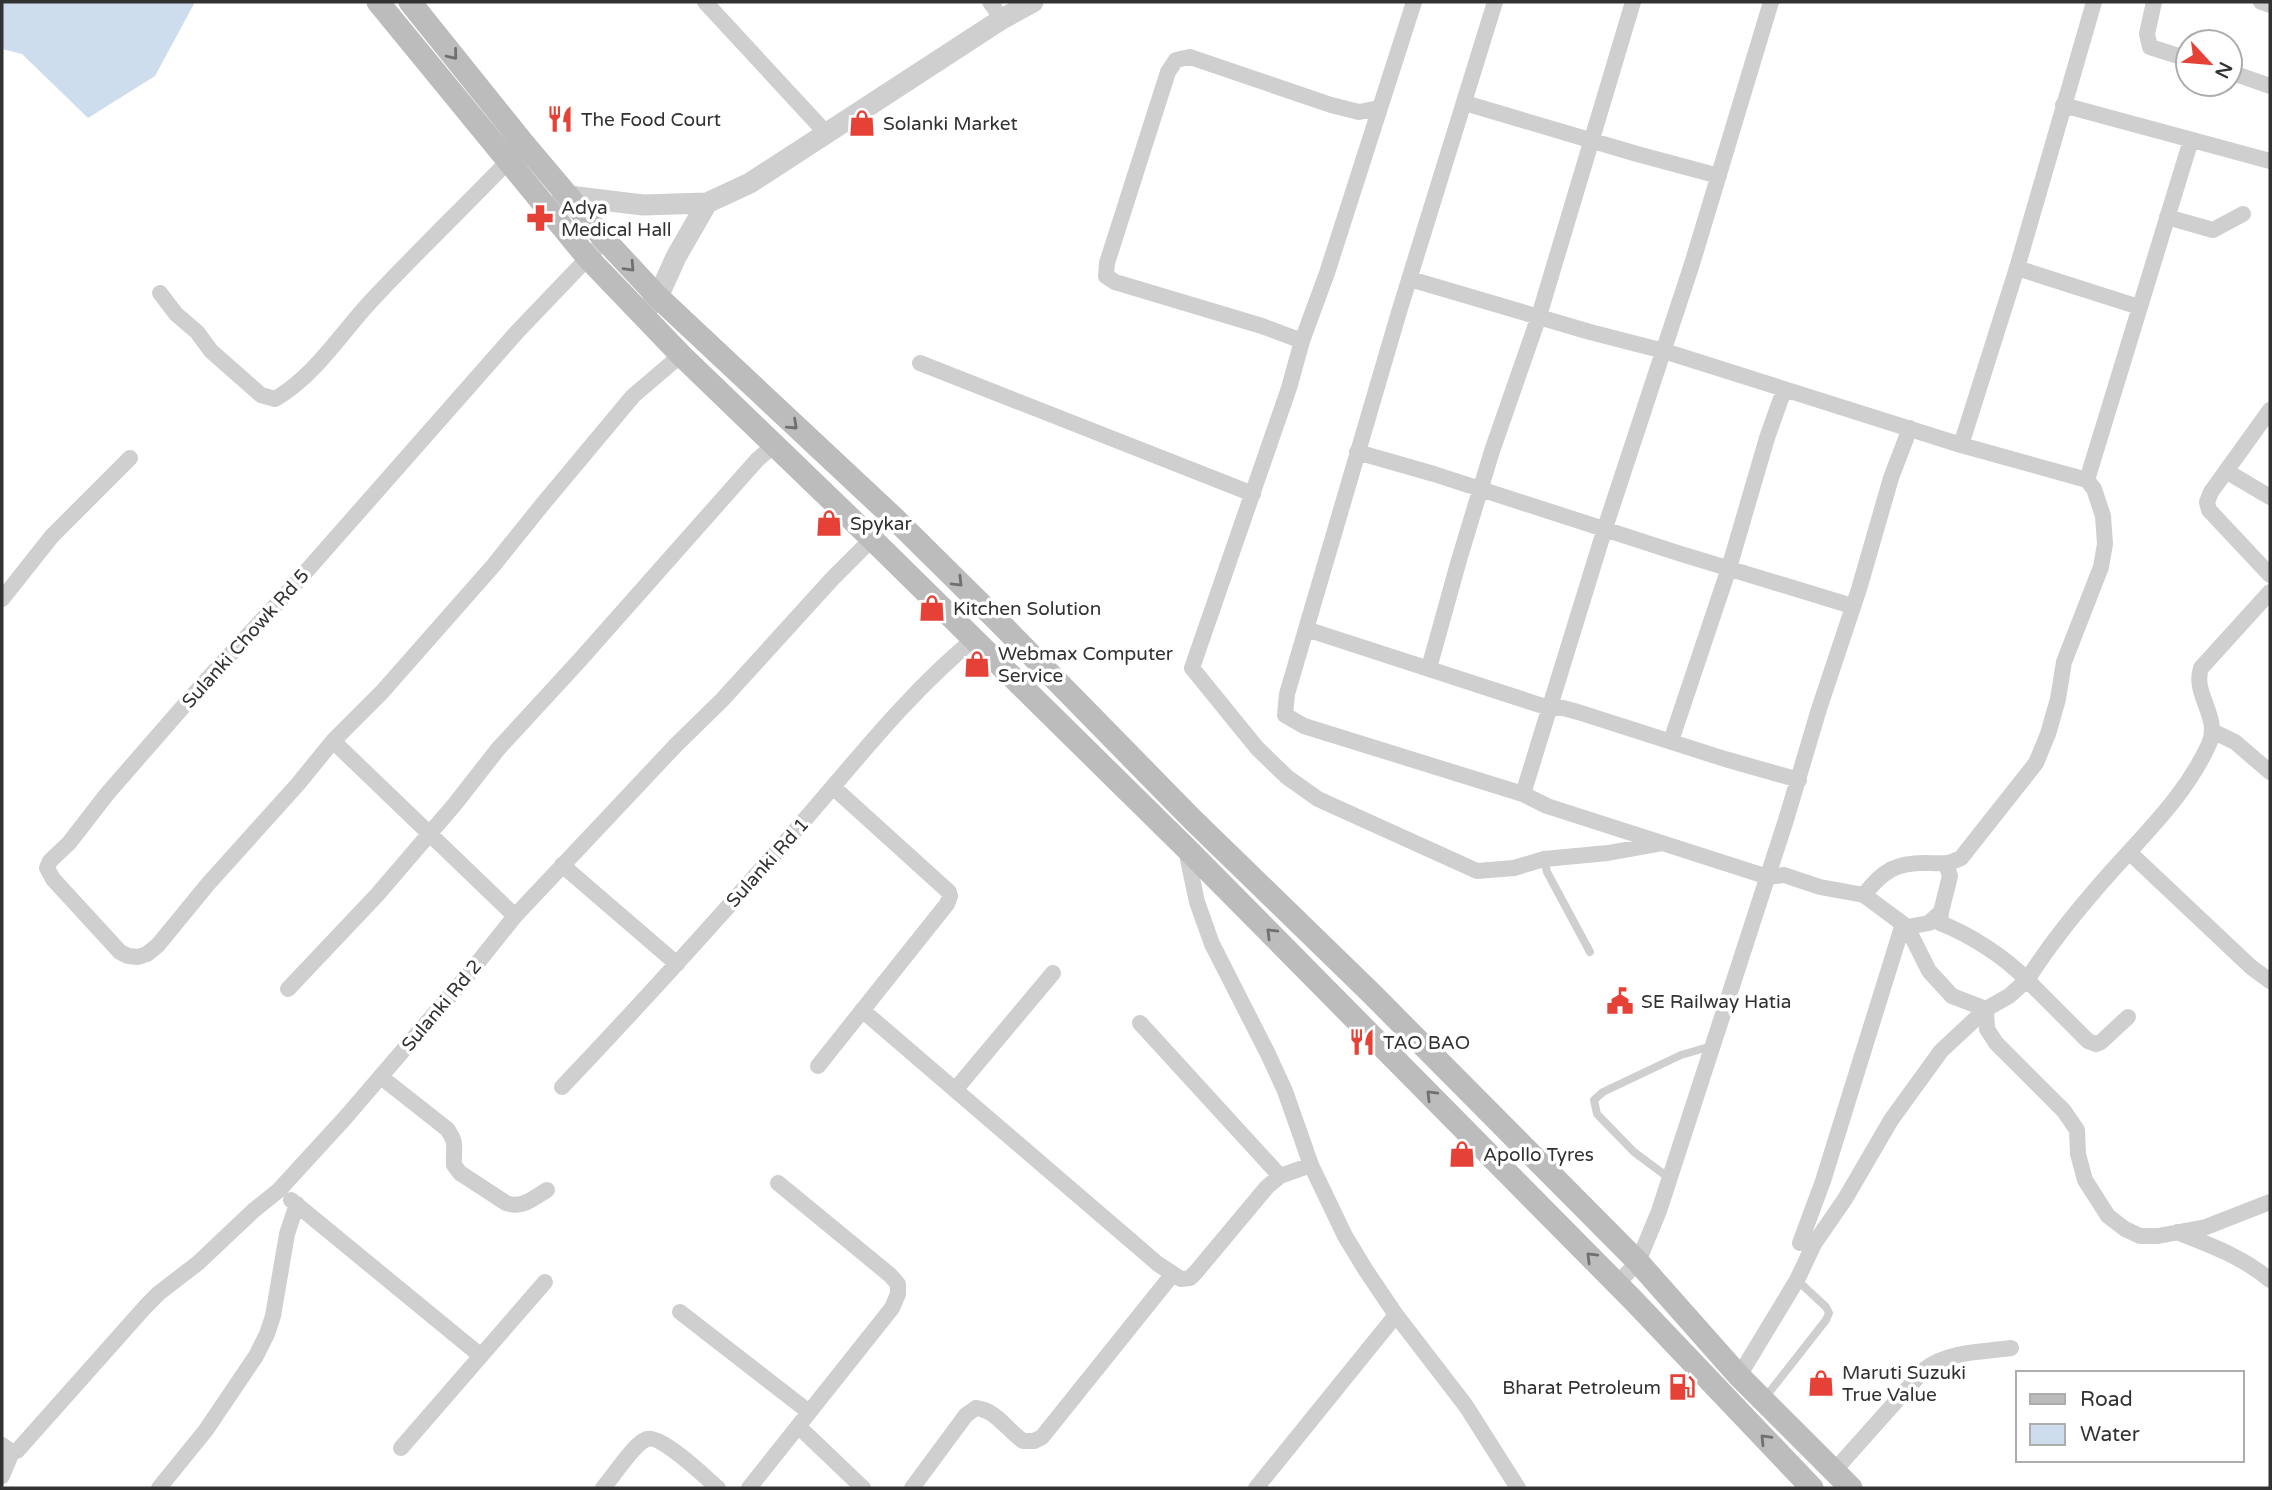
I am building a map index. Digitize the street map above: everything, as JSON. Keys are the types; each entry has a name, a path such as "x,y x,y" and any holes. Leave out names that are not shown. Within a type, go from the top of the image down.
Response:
{"main road":[{"path":"378,2 548,211 641,314 1186,848 1617,1284 1812,1488"},
{"path":"410,2 524,144 605,240 658,297 894,518 1192,819 1371,993 1638,1262 1739,1376 1852,1488"}],"street":[{"path":"705,2 827,134"},
{"path":"548,211 569,196 643,205 707,202 750,183 827,134 996,10 1033,2"},
{"path":"1414,2 1302,341 1289,388 1192,667 1257,748 1287,777 1318,799 1477,871 1514,868 1544,859 1608,853 1661,843"},
{"path":"1495,2 1357,452 1287,694 1285,715 1304,726 1523,794 1548,806 1768,877 1784,875 1820,887 1864,895 1905,926 1929,971 1952,996 1986,1009"},
{"path":"1429,668 1633,2"},
{"path":"1523,794 1772,2"},
{"path":"1961,445 2017,268 2094,2"},
{"path":"2154,2 2147,34 2150,47 2174,55"},
{"path":"2260,2 2270,5"},
{"path":"1302,341 1262,326 1115,282 1106,276 1107,263 1136,167 1168,72 1176,61 1189,57 1331,105 1359,112 1379,108"},
{"path":"2244,77 2270,86"},
{"path":"1465,103 1719,176"},
{"path":"2063,105 2270,160"},
{"path":"2087,480 2191,140"},
{"path":"160,293 211,351 261,396 275,399 297,383 369,303 524,144"},
{"path":"641,314 658,297 707,202"},
{"path":"2167,217 2213,230 2244,214"},
{"name":"Sulanki Chowk Rd 5","path":"333,741 158,945 146,954 128,956 110,942 53,879 47,868 202,685 517,332 605,240"},
{"path":"2017,268 2139,307"},
{"path":"1410,279 1664,352 1961,445 2087,480 2094,489 2103,516 2105,544 2101,567 2064,662 2058,699 2036,763 1961,858 1946,864 1909,862 1892,868 1875,881 1864,895"},
{"path":"514,916 333,741 382,692 493,566 633,396 681,355"},
{"path":"920,363 1253,494"},
{"path":"1671,741 1729,568 1784,390"},
{"path":"2270,410 2211,492 2207,502 2209,510 2270,575"},
{"path":"1617,1284 1638,1262 1659,1211 1799,780 1891,478 1910,428"},
{"path":"288,989 377,895 455,804 498,748 757,460 773,446"},
{"path":"1357,452 1852,606"},
{"path":"2,599 52,536 130,458"},
{"path":"2226,471 2270,497"},
{"name":"Sulanki Rd 2","path":"7,1449 17,1451 152,1300 198,1263 279,1190 381,1077 514,916 872,539"},
{"path":"1739,1376 1797,1280 1814,1244 1921,1076 1941,1051 1986,1009 2009,996 2027,980 2040,959 2180,795 2210,743 2212,721 2199,683 2202,667 2270,592"},
{"path":"1306,629 1549,708 1563,708 1799,780"},
{"name":"Sulanki Rd 1","path":"562,1087 677,964 874,738 974,639"},
{"path":"2212,731 2235,743 2270,772"},
{"path":"818,1066 947,904 950,896 949,892 833,787"},
{"path":"1186,848 1197,902 1213,944 1268,1054 1311,1165 1345,1236 1396,1315 1466,1406 1518,1488"},
{"path":"2129,852 2251,967 2270,981"},
{"path":"1946,864 1950,876 1940,923 1962,932 1995,954 2027,980 2088,1041 2096,1044 2101,1042 2128,1017"},
{"path":"562,865 677,964"},
{"path":"1905,926 1929,923 1941,912"},
{"path":"1800,1243 1823,1181 1905,926"},
{"path":"956,1090 1053,972"},
{"path":"1986,1009 1987,1029 1996,1043 2064,1111 2077,1130 2078,1154 2085,1180 2108,1216 2124,1229 2140,1236 2158,1237 2206,1227 2270,1202"},
{"path":"862,1010 1172,1275 1181,1279 1190,1278 1196,1272 1255,1200 1280,1176 1311,1165"},
{"path":"1140,1023 1280,1176"},
{"path":"381,1077 447,1129 454,1139 454,1165 460,1173 514,1206 547,1191"},
{"path":"749,1488 892,1308 898,1294 898,1284 778,1183"},
{"path":"279,1190 481,1356"},
{"path":"159,1488 206,1430 256,1356 272,1316 287,1234 297,1204"},
{"path":"2176,1232 2224,1251 2255,1268 2270,1280"},
{"path":"912,1488 966,1415 975,1408 993,1414 1023,1441 1034,1441 1042,1437 1172,1275"},
{"path":"401,1448 545,1282"},
{"path":"680,1312 809,1412"},
{"path":"1256,1488 1396,1315"},
{"path":"1834,1471 1934,1362 2011,1348"},
{"path":"798,1426 863,1488"},
{"path":"603,1488 638,1445 648,1438 658,1440 670,1448 718,1488"},
{"path":"2,1476 7,1449"}],"lane":[{"path":"1544,859 1547,872 1590,952"},
{"path":"1670,1178 1634,1152 1617,1135 1597,1114 1594,1100 1603,1092 1681,1055 1714,1045"},
{"path":"1763,1400 1829,1313 1797,1280"}],"water":[{"path":"2,2 195,2 155,76 88,118 22,54 2,49"}],"place":[{"name":"The Food Court","path":"560,119"},
{"name":"Solanki Market","path":"862,123"},
{"name":"Adya Medical Hall","path":"540,218"},
{"name":"Spykar","path":"829,523"},
{"name":"Kitchen Solution","path":"932,608"},
{"name":"Webmax Computer Service","path":"977,664"},
{"name":"SE Railway Hatia","path":"1620,1001"},
{"name":"TAO BAO","path":"1362,1042"},
{"name":"Apollo Tyres","path":"1462,1154"},
{"name":"Maruti Suzuki True Value","path":"1821,1383"},
{"name":"Bharat Petroleum","path":"1682,1387"}]}
